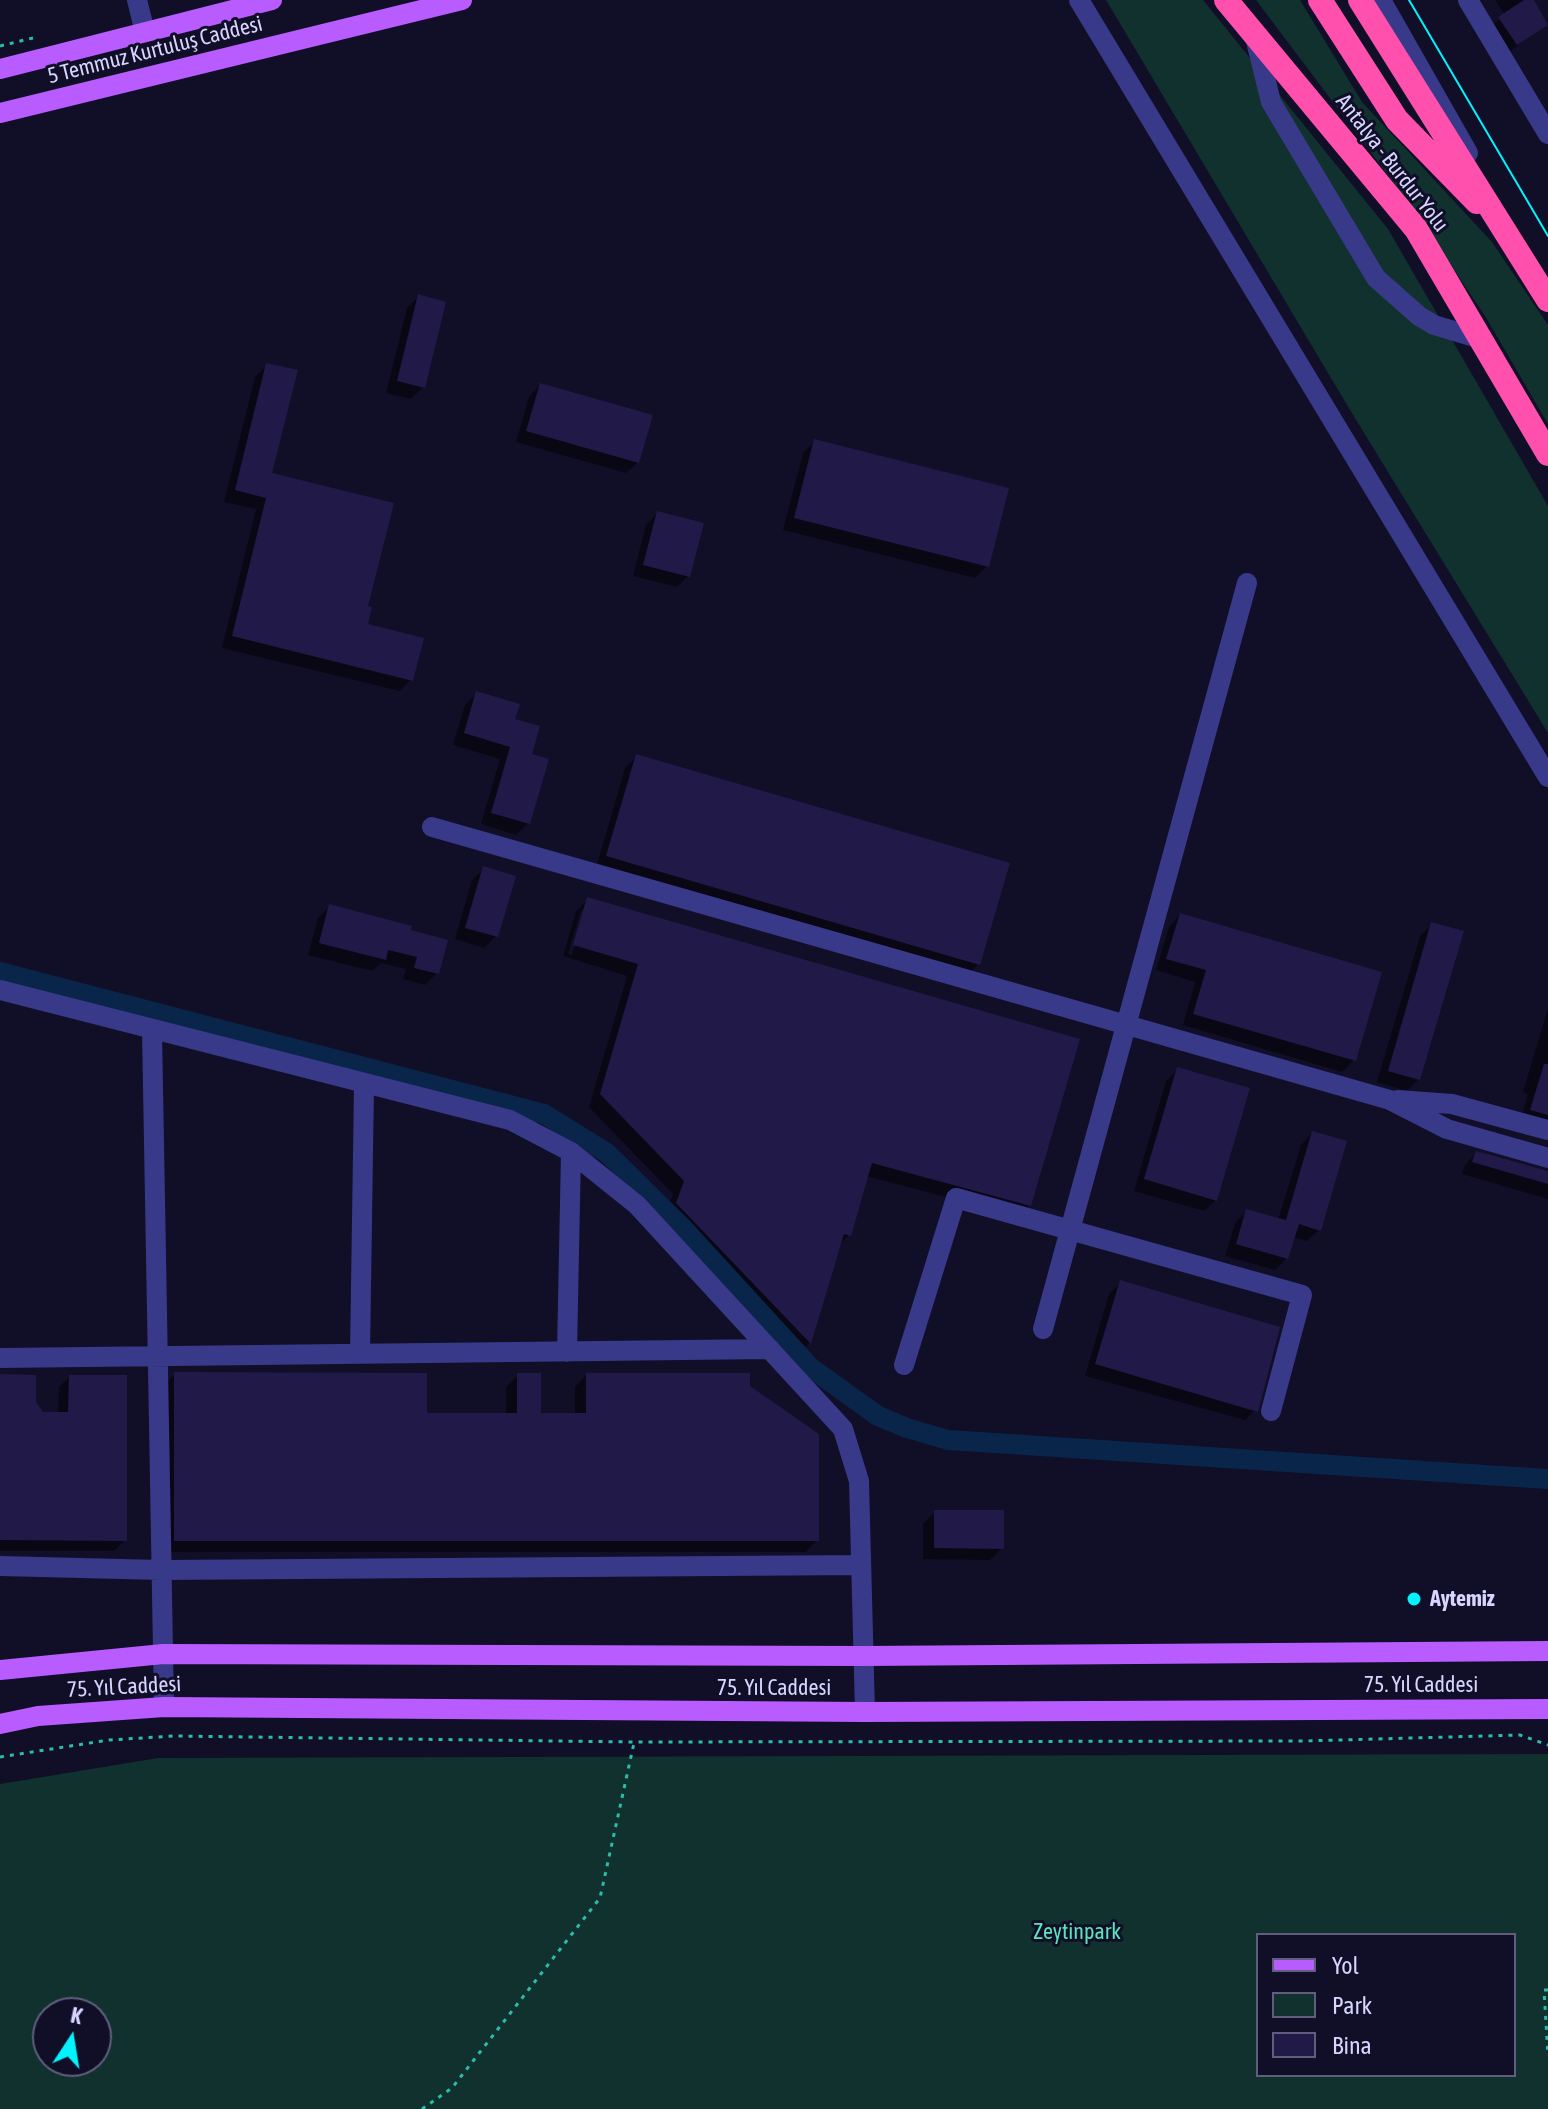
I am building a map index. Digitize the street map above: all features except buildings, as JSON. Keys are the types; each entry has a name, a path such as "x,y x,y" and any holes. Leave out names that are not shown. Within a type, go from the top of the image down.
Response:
{"highway":[{"name":"Antalya - Burdur Yolu","path":"1226,0 1416,229 1548,454"},
{"path":"1320,0 1397,120 1512,238"},
{"path":"1360,0 1512,238 1548,300"}],"main road":[{"name":"5 Temmuz Kurtuluş Caddesi","path":"0,69 272,0"},
{"name":"5 Temmuz Kurtuluş Caddesi","path":"0,113 462,0"},
{"name":"75. Yıl Caddesi","path":"0,1670 163,1654 864,1656 1548,1651"},
{"name":"75. Yıl Caddesi","path":"0,1724 38,1716 164,1707 865,1712 1548,1709"}],"street":[{"path":"137,0 145,32"},
{"path":"1079,0 1548,777"},
{"path":"1381,0 1435,90 1512,238"},
{"path":"1468,0 1548,134"},
{"path":"1254,33 1271,102 1376,278 1419,316 1434,325 1481,339"},
{"path":"1043,1329 1247,583"},
{"path":"432,827 1390,1100 1447,1129 1548,1158"},
{"path":"0,990 510,1120 571,1152 637,1205 843,1429 859,1481 865,1712"},
{"path":"152,1030 164,1707"},
{"path":"360,1354 364,1085"},
{"path":"1390,1100 1452,1104 1548,1130"},
{"path":"567,1352 571,1152"},
{"path":"904,1365 956,1198 1302,1295 1271,1411"},
{"path":"0,1358 770,1349"},
{"path":"0,1566 161,1570 861,1565"}],"path":[{"path":"0,1757 109,1740 173,1736 634,1742 1304,1741 1520,1735 1548,1745"},
{"path":"422,2109 452,2088 600,1898 634,1742"},
{"path":"1548,1990 1544,1990 1548,2056"}],"green space":[{"path":"1106,0 1203,0 1388,229 1548,506 1548,733 1350,410"},
{"path":"1256,0 1300,0 1362,102 1492,242 1548,325 1548,424 1485,316 1412,207"},
{"name":"Zeytinpark","path":"1548,1754 1548,2109 0,2109 0,1784 158,1758"}],"waterway":[{"path":"0,972 544,1114 607,1153 681,1226 811,1368 878,1416 907,1428 948,1440 1548,1479"}],"tram line":[{"path":"1409,0 1548,236"}],"place":[{"name":"Aytemiz","path":"1414,1599"}]}
